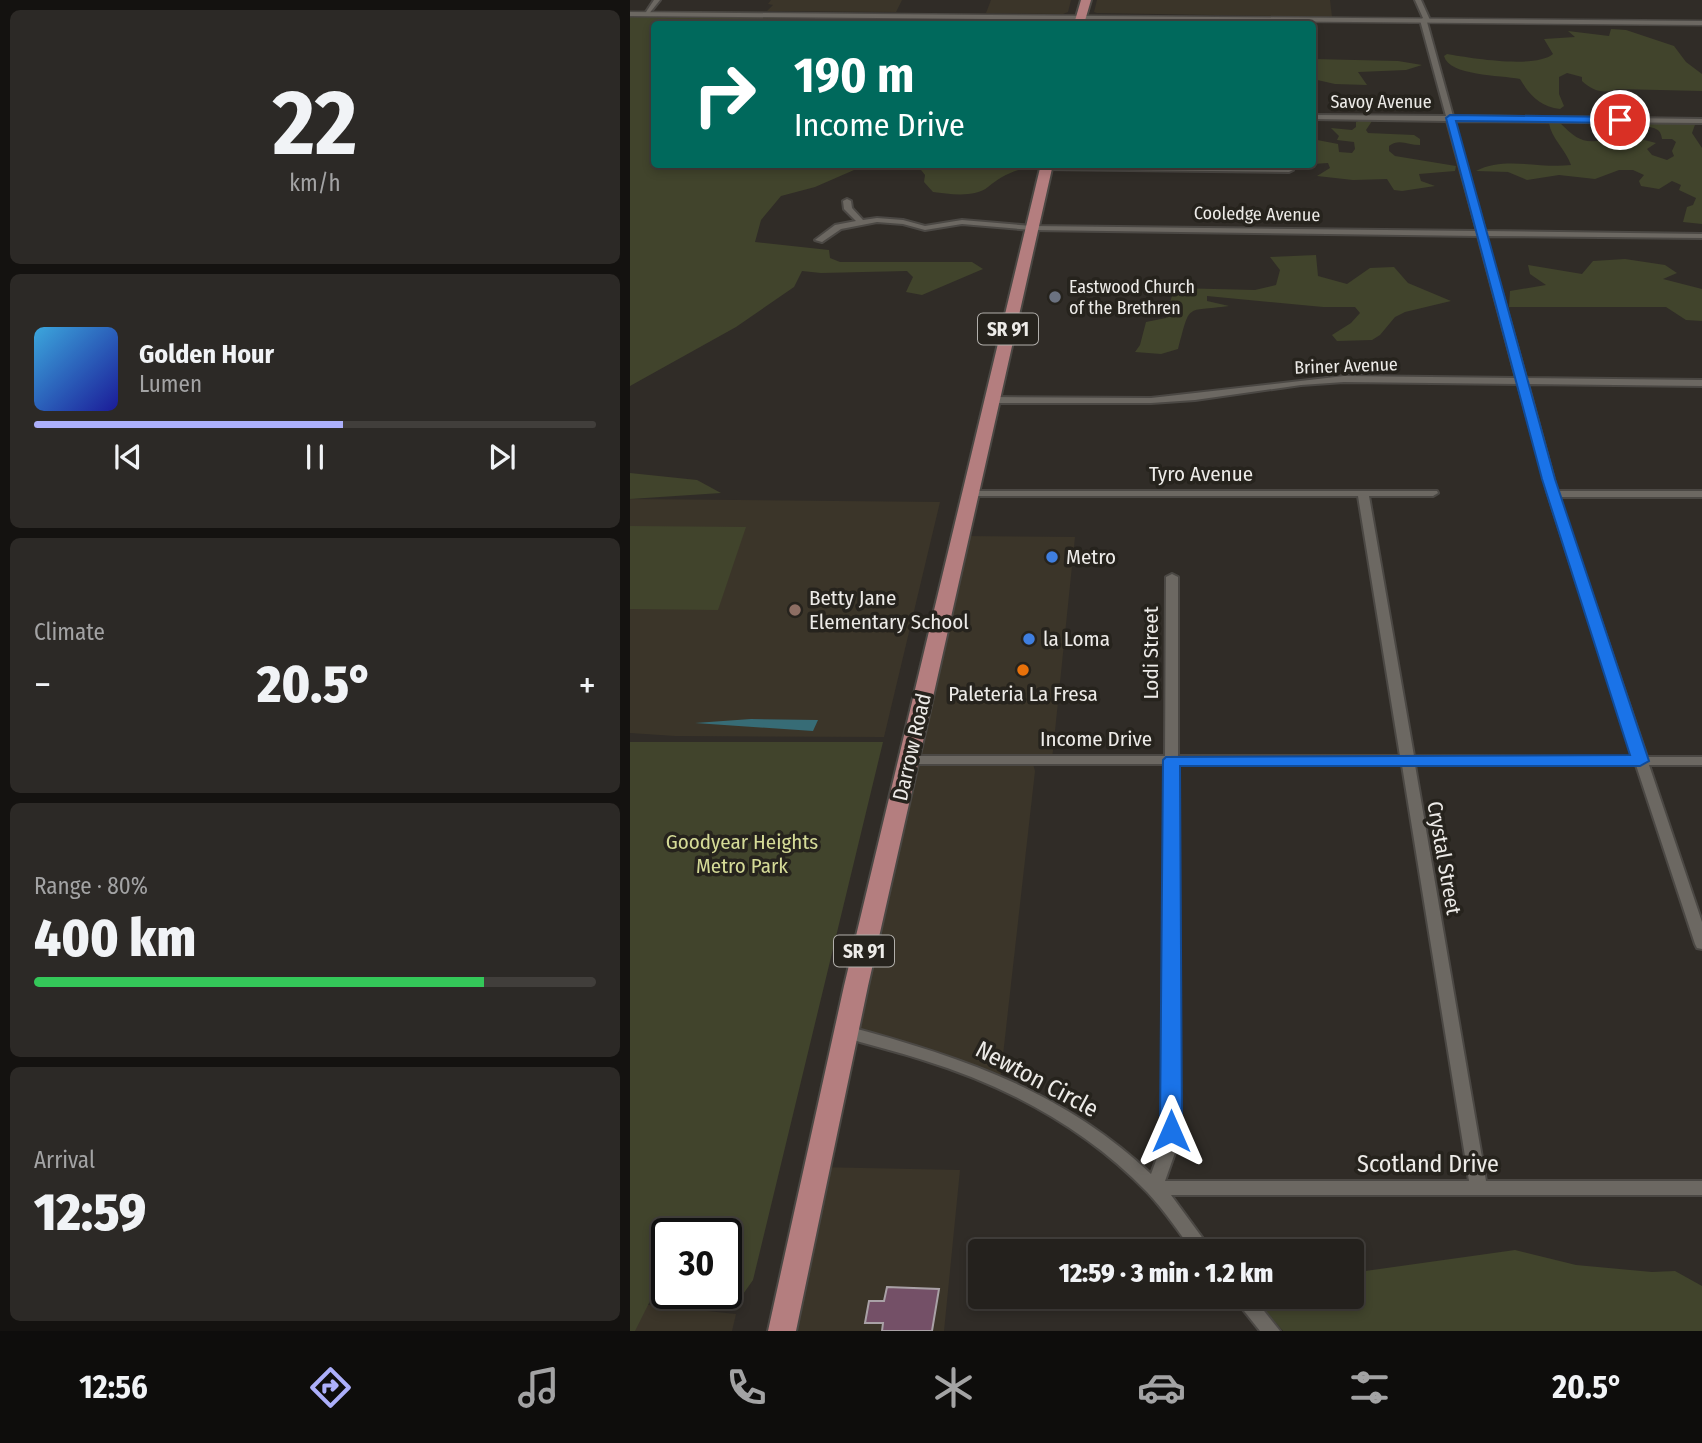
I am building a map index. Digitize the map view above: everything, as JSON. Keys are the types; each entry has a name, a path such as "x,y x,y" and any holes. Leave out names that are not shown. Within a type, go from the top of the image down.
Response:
{"main road":[{"path":"1080,21 1086,0"},
{"name":"Darrow Road","path":"782,1331 846,1032 1046,168"}],"street":[{"path":"646,14 657,0"},
{"path":"1418,2 1423,6 1423,20 1553,494 1702,944"},
{"path":"630,14 1080,21 1423,20 1702,23"},
{"name":"Savoy Avenue","path":"1316,117 1702,121"},
{"path":"1168,168 1289,170"},
{"path":"847,201 848,209 860,221"},
{"name":"Cooledge Avenue","path":"819,240 838,227 860,221 894,220 925,228 962,222 1032,228 1702,236"},
{"name":"Briner Avenue","path":"992,400 1161,400 1269,385 1335,380 1702,383"},
{"name":"Tyro Avenue","path":"969,493 1433,493"},
{"name":"Crystal Street","path":"1363,493 1479,1188"},
{"path":"1553,494 1702,494"},
{"name":"Lodi Street","path":"1154,1188 1169,1147 1171,1131 1172,577"},
{"name":"Income Drive","path":"910,760 1702,761"},
{"name":"Newton Circle","path":"846,1032 915,1049 974,1070 1080,1126 1154,1188 1194,1239"},
{"name":"Scotland Drive","path":"1154,1188 1702,1188"},
{"path":"1252,1309 1271,1331"}],"shaded area":[{"path":"771,0 902,0 896,12 767,11 773,5 768,4"},
{"path":"991,0 1071,0 1068,12 1063,14 986,13"},
{"path":"1097,0 1330,0 1332,17 1097,13 1094,12"},
{"path":"863,20 1061,21 862,21"},
{"path":"630,499 940,502 884,737 675,736 630,733"},
{"path":"960,536 1075,537 1052,760 1032,760 1035,771 1000,1082 846,1032"},
{"path":"815,1167 960,1170 944,1331 782,1331"},
{"path":"630,1303 651,1305 651,1309 688,1309 736,1314 732,1331 630,1331"}],"green space":[{"path":"630,17 861,19 651,21 651,168 886,168 854,170 815,187 781,196 761,220 755,242 829,250 830,258 840,262 972,262 983,269 922,295 906,292 913,277 907,271 802,271 794,287 736,327 630,386"},
{"path":"1611,29 1626,30 1674,46 1686,62 1702,74 1702,91 1603,91 1586,84 1582,77 1567,73 1559,77 1559,94 1564,106 1560,109 1536,99 1520,79 1465,71 1448,63 1444,56 1447,54 1502,61 1532,61 1553,54 1544,39 1575,37 1568,31 1609,36"},
{"path":"1316,59 1398,61 1422,65 1406,70 1358,72 1367,85 1335,84 1316,80"},
{"path":"1363,119 1372,121 1366,130 1368,133 1414,135 1420,139 1420,145 1400,142 1389,146 1389,151 1395,156 1456,166 1455,171 1419,174 1421,181 1435,186 1402,191 1394,190 1387,179 1353,180 1317,176 1330,168 1328,163 1316,164 1316,140 1338,144 1339,152 1352,153 1355,149 1354,142 1337,140 1339,136 1331,128 1352,130 1356,127 1356,122"},
{"path":"1559,122 1572,134 1584,140 1614,138 1613,132 1656,143 1647,149 1652,155 1667,160 1674,156 1672,151 1676,142 1662,139 1659,131 1644,126 1645,122 1696,122 1692,133 1702,148 1702,224 1683,222 1687,207 1693,205 1696,198 1679,190 1681,185 1672,181 1659,189 1641,186 1639,181 1644,175 1633,170 1619,170 1595,179 1559,175 1527,180 1508,172 1476,171 1499,164 1571,165 1550,128 1549,123"},
{"path":"920,168 1026,168 1006,175 976,193 962,194 933,192 924,182 925,175"},
{"path":"1316,255 1318,276 1347,284 1370,268 1394,267 1408,283 1451,301 1405,312 1395,317 1380,335 1372,340 1337,341 1332,335 1351,323 1360,313 1355,307 1323,307 1207,296 1207,301 1229,306 1192,312 1185,323 1178,349 1161,354 1135,352 1140,345 1146,322 1166,318 1174,288 1255,290 1276,285 1280,270 1270,257"},
{"path":"1625,259 1665,265 1677,273 1663,279 1702,289 1702,321 1686,320 1666,307 1509,307 1510,291 1546,285 1530,274 1528,265 1582,274 1593,261"},
{"path":"630,473 697,480 721,493 630,499"},
{"path":"630,526 746,527 718,610 630,609"},
{"name":"Goodyear Heights Metro Park","path":"630,742 883,742 753,1280 742,1296 742,1218 651,1218 651,1301 635,1331 630,1331"},
{"path":"1515,1250 1576,1265 1652,1272 1675,1271 1702,1286 1702,1331 1283,1331 1264,1309 1364,1309 1364,1271"}],"water":[{"path":"751,719 818,720 813,731 695,723"}],"building":[{"path":"887,1287 939,1289 932,1331 882,1331 883,1323 865,1323 869,1301 884,1301"}],"place":[{"name":"Eastwood Church of the Brethren","path":"1055,297"},
{"name":"Metro","path":"1052,557"},
{"name":"Betty Jane Elementary School","path":"795,610"},
{"name":"la Loma","path":"1029,639"},
{"name":"Paleteria La Fresa","path":"1023,670"}],"route":[{"path":"1171,1131 1172,760 1640,761 1549,479 1450,118 1620,120"}]}
